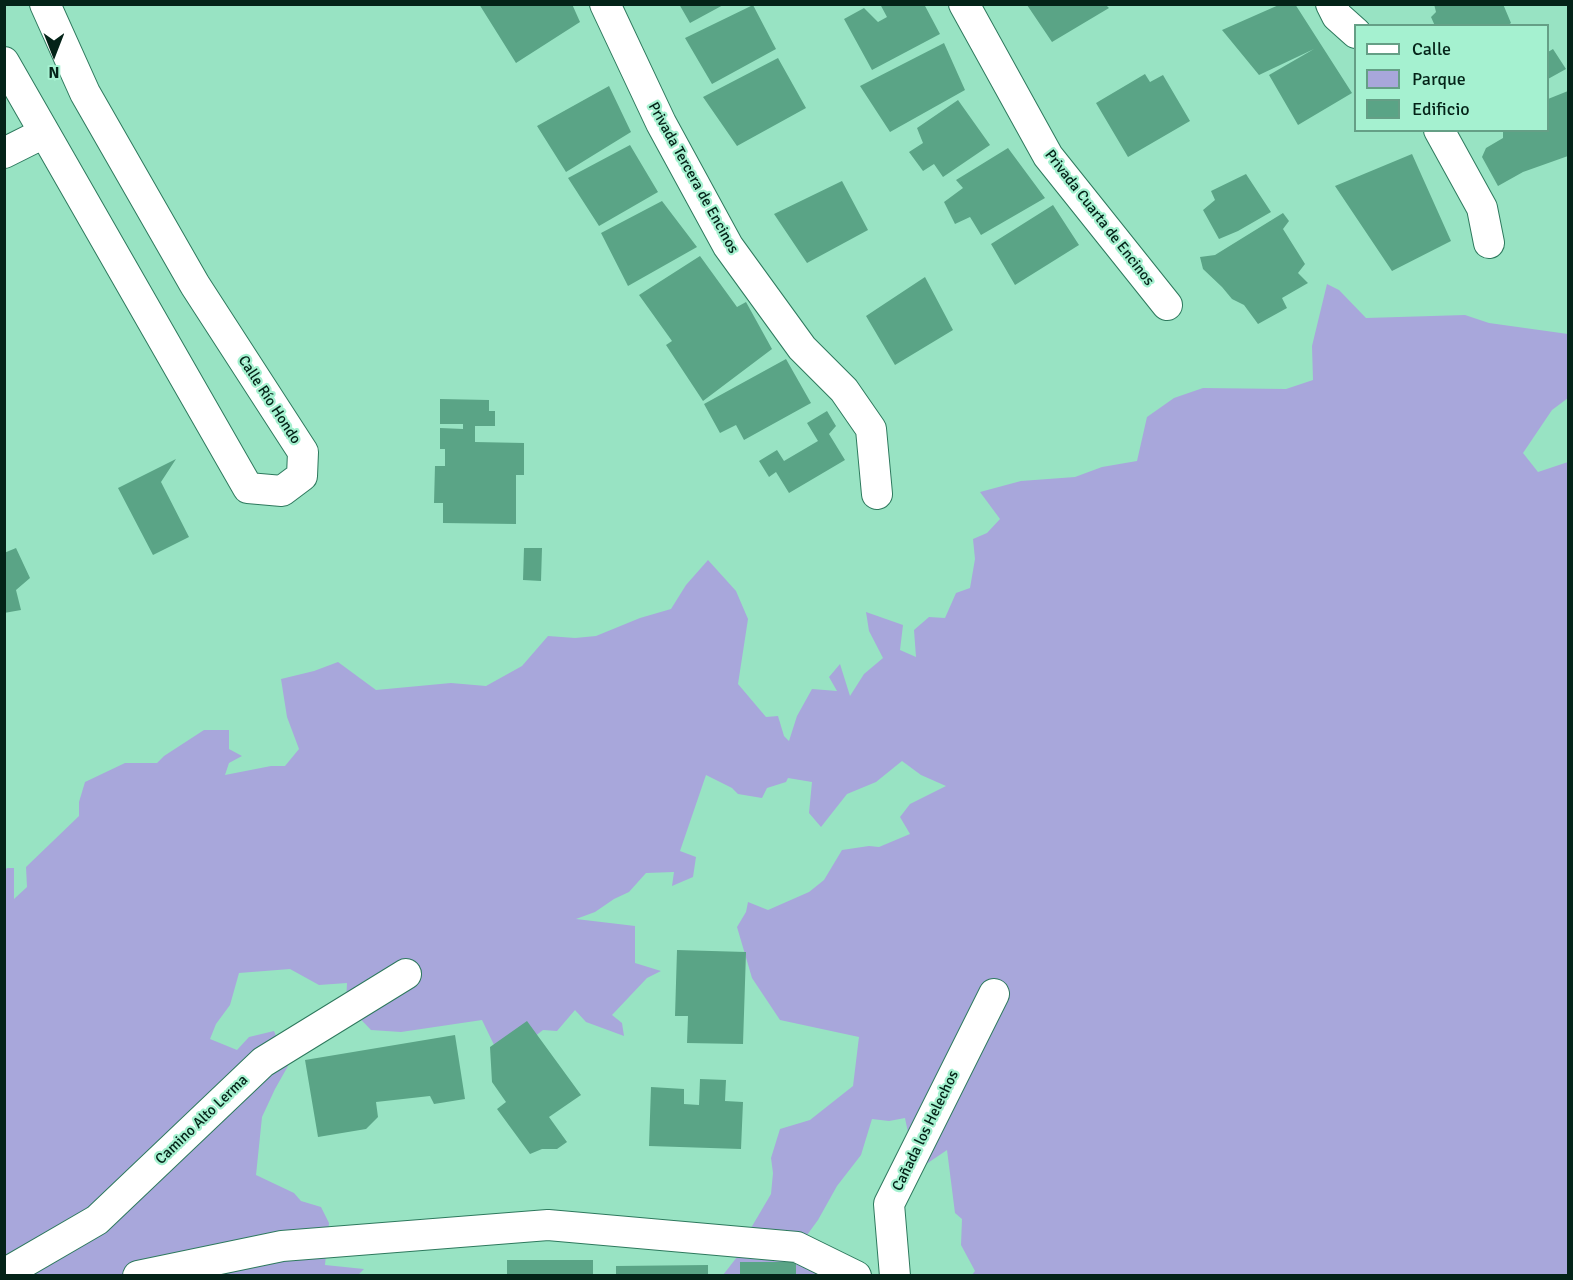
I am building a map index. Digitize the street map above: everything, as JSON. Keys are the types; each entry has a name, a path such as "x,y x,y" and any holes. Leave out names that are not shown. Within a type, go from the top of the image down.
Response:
{"street":[{"name":"Calle Río Hondo","path":"4,62 248,488 282,491 302,476 303,452 195,285 85,93 45,4"},
{"name":"Privada Tercera de Encinos","path":"605,4 662,123 728,246 802,348 844,390 871,429 877,494"},
{"name":"Privada Cuarta de Encinos","path":"964,4 1048,156 1167,304"},
{"path":"1331,4 1337,16 1354,31"},
{"path":"1439,132 1482,208 1489,243"},
{"path":"4,153 44,133"},
{"name":"Camino Alto Lerma","path":"4,1274 97,1220 263,1062 406,974"},
{"name":"Cañada los Helechos","path":"895,1275 889,1204 994,994"},
{"path":"138,1275 282,1246 548,1225 797,1246 856,1275"}],"green space":[{"path":"1327,284 1339,290 1366,318 1465,315 1489,323 1568,334 1568,398 1552,410 1523,453 1538,472 1568,462 1568,1275 972,1275 975,1271 961,1245 962,1219 955,1213 947,1150 916,1171 905,1118 889,1121 872,1119 861,1155 837,1186 818,1220 799,1246 804,1259 817,1275 723,1275 737,1257 760,1260 751,1228 771,1194 773,1173 771,1158 780,1129 810,1120 853,1086 859,1037 780,1020 752,978 737,927 746,912 748,902 768,910 809,892 824,880 842,850 869,846 879,847 910,834 900,817 910,804 946,786 921,775 902,761 876,782 847,794 821,827 809,813 812,782 788,778 786,782 767,788 762,798 738,794 732,788 706,775 680,851 696,857 693,877 672,886 674,872 646,873 629,892 595,912 576,919 635,926 635,963 661,971 647,978 612,1015 622,1023 624,1036 586,1022 575,1010 557,1031 543,1030 516,1051 496,1049 482,1020 401,1032 371,1030 346,1004 347,983 319,985 290,969 239,973 230,1005 216,1024 210,1039 237,1050 249,1037 274,1031 288,1066 262,1117 256,1175 294,1193 301,1201 321,1207 329,1223 325,1265 364,1269 358,1275 5,1275 4,872 7,868 14,868 14,899 27,887 26,867 79,816 79,802 85,782 125,763 157,763 204,730 229,730 229,749 242,756 229,763 225,775 271,766 285,766 299,749 287,717 281,679 338,662 376,690 451,683 486,686 522,666 548,636 575,638 596,636 640,618 671,609 686,585 708,560 736,591 748,619 738,684 766,717 778,716 784,736 789,741 797,716 812,689 837,691 829,677 840,664 850,696 864,674 883,658 869,631 866,612 903,625 900,650 916,657 914,630 929,617 945,618 956,593 970,588 975,559 973,539 987,533 1000,519 980,492 1021,481 1075,477 1102,467 1137,461 1147,417 1174,398 1203,388 1286,389 1313,380 1312,346"}],"building":[{"path":"479,4 572,4 580,22 516,63"},
{"path":"679,4 725,4 690,23"},
{"path":"880,4 924,4 940,34 872,70 844,19 864,8 878,22 887,17"},
{"path":"1281,4 1295,4 1352,93 1298,125 1269,75 1314,49 1259,75 1222,30"},
{"path":"1434,4 1503,4 1511,23 1434,24 1431,17 1436,12"},
{"path":"753,5 776,49 712,84 685,38"},
{"path":"1027,5 1106,5 1109,8 1052,42"},
{"path":"944,43 965,90 890,132 860,86"},
{"path":"1553,49 1566,69 1549,78 1549,51"},
{"path":"778,58 806,108 737,146 703,97"},
{"path":"1145,74 1150,82 1163,75 1190,121 1128,157 1096,103"},
{"path":"609,86 631,132 566,172 537,126"},
{"path":"1568,91 1568,156 1523,172 1498,186 1482,157 1486,148 1503,138 1503,132 1549,132 1549,99"},
{"path":"958,100 990,145 943,177 934,164 923,171 909,152 923,143 917,128"},
{"path":"630,145 658,192 599,226 568,178"},
{"path":"1008,148 1045,198 981,235 970,217 955,224 944,202 963,188 956,180"},
{"path":"1412,154 1451,241 1392,271 1335,186"},
{"path":"1246,174 1271,212 1219,239 1203,210 1215,200 1211,191"},
{"path":"842,181 868,230 807,263 774,214"},
{"path":"662,201 697,247 628,286 601,233"},
{"path":"1053,205 1079,245 1015,285 991,244"},
{"path":"1283,213 1289,221 1283,229 1305,264 1298,273 1308,283 1282,298 1287,308 1258,324 1244,305 1232,299 1203,269 1200,257 1215,255"},
{"path":"700,256 737,307 746,302 772,349 703,401 666,345 672,341 639,295"},
{"path":"925,277 953,330 895,365 866,316"},
{"path":"786,359 811,403 744,440 736,425 720,433 704,404"},
{"path":"440,399 489,400 489,411 495,411 495,426 475,426 475,442 524,443 524,475 516,475 516,524 443,523 443,503 434,503 435,466 445,466 445,449 440,449 440,428 463,429 463,424 440,424"},
{"path":"827,411 836,426 829,434 845,460 789,493 776,472 769,477 759,461 777,450 784,461 818,441 807,423"},
{"path":"176,459 161,482 189,537 153,555 118,488"},
{"path":"16,548 30,578 16,590 21,610 4,613 4,553"},
{"path":"524,548 542,548 541,581 523,580"},
{"path":"677,950 746,952 743,1044 687,1043 688,1016 675,1016"},
{"path":"527,1021 581,1095 549,1117 567,1142 557,1149 542,1149 530,1154 497,1109 506,1102 492,1082 490,1047"},
{"path":"455,1035 465,1099 434,1104 430,1096 376,1102 378,1117 366,1129 318,1137 305,1060"},
{"path":"700,1079 726,1080 725,1101 743,1102 741,1149 649,1146 651,1087 684,1089 684,1104 699,1105"},
{"path":"507,1260 593,1260 593,1276 507,1276"},
{"path":"740,1262 796,1262 796,1276 740,1276"},
{"path":"708,1265 708,1276 616,1276 616,1266"}]}
